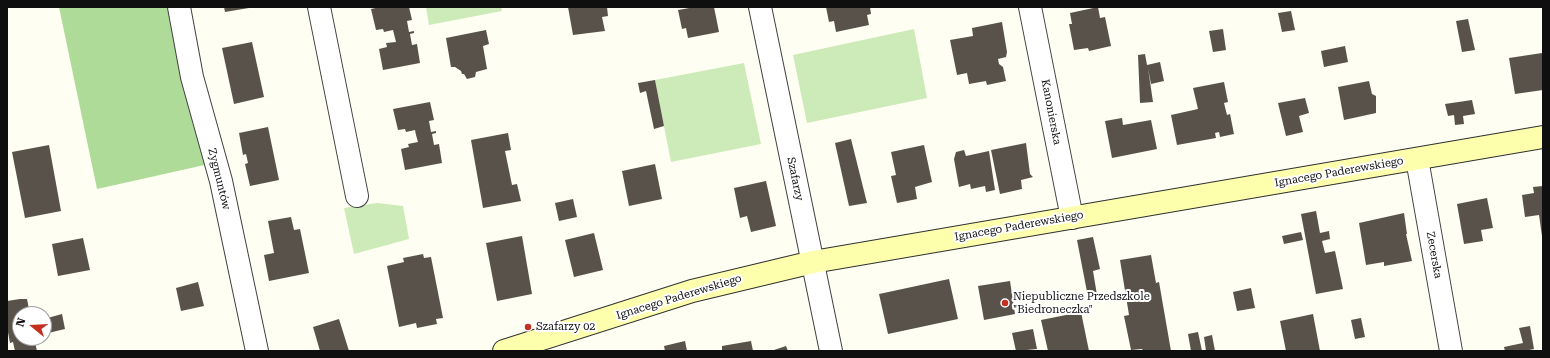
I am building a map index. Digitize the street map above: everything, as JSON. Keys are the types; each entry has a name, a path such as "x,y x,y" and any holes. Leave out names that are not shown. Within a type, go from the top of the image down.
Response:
{"street":[{"name":"Zygmuntów","path":"179,7 192,77 220,181 257,351"},
{"path":"319,7 357,196"},
{"name":"Szafarzy","path":"760,7 831,351"},
{"name":"Kanonierska","path":"1030,7 1072,218"},
{"name":"Ignacego Paderewskiego","path":"504,351 692,291 813,262 1543,137"},
{"name":"Zecerska","path":"1417,159 1451,351"}],"green space":[{"path":"59,7 169,7 193,125 209,164 97,189"},
{"path":"426,7 501,7 502,11 429,25"},
{"path":"914,29 927,98 807,123 793,55"},
{"path":"744,63 761,144 671,162 655,80"},
{"path":"377,203 403,206 409,239 354,254 344,208"}],"building":[{"path":"224,7 249,7 249,8 225,12"},
{"path":"380,7 409,7 412,20 407,21 409,32 414,31 414,33 410,34 412,45 417,44 420,63 383,70 379,49 387,47 386,43 396,42 393,30 384,32 383,29 376,30 371,9"},
{"path":"568,7 607,7 608,16 602,17 605,31 573,35"},
{"path":"695,7 714,7 719,32 688,38 686,28 682,29 678,10"},
{"path":"826,7 870,7 871,14 867,15 869,25 836,32 834,21 829,22"},
{"path":"1098,7 1100,18 1105,17 1111,46 1089,51 1088,48 1074,50 1069,24 1072,24 1070,13"},
{"path":"1291,11 1295,30 1282,32 1278,13"},
{"path":"1468,19 1475,50 1462,52 1456,21"},
{"path":"1002,22 1007,52 1006,57 998,59 999,64 1003,67 1006,81 987,85 986,81 969,84 967,73 957,75 950,40 973,36 972,28"},
{"path":"1223,29 1226,50 1213,52 1209,31"},
{"path":"486,30 489,44 483,46 487,69 476,72 475,77 467,79 461,71 455,67 451,67 446,38"},
{"path":"252,42 264,97 234,104 222,48"},
{"path":"1345,46 1348,62 1324,67 1321,51"},
{"path":"1542,53 1543,90 1515,94 1509,58"},
{"path":"1145,54 1147,65 1160,62 1164,81 1151,84 1148,68 1153,102 1140,103 1138,55"},
{"path":"655,80 664,126 654,129 646,91 640,93 638,83"},
{"path":"1369,81 1372,94 1376,96 1376,113 1344,120 1338,87"},
{"path":"1224,82 1228,102 1224,103 1227,115 1230,114 1234,134 1220,137 1219,132 1215,133 1216,138 1177,145 1171,115 1198,109 1193,88"},
{"path":"1305,98 1309,113 1299,116 1303,132 1286,136 1278,103"},
{"path":"1472,100 1475,114 1463,116 1464,124 1455,125 1454,115 1448,116 1445,104"},
{"path":"430,102 434,120 429,121 431,132 436,131 436,133 432,134 434,145 439,144 442,163 405,170 401,149 409,147 408,144 418,142 415,130 406,132 405,129 398,130 393,109"},
{"path":"1122,118 1123,125 1151,120 1157,149 1112,158 1105,121"},
{"path":"268,127 279,180 250,186 245,164 248,163 246,154 243,155 239,133"},
{"path":"508,133 511,150 505,151 512,185 517,184 521,201 483,208 471,140"},
{"path":"851,139 867,203 849,206 835,143"},
{"path":"1026,143 1030,174 1033,177 1021,180 1022,189 1000,194 991,150"},
{"path":"49,145 61,211 25,218 12,152"},
{"path":"924,145 932,182 915,187 917,199 897,203 891,176 896,175 891,152"},
{"path":"964,150 966,156 989,151 995,190 986,192 985,186 971,189 970,184 959,187 954,159 956,152"},
{"path":"655,164 662,199 629,206 622,171"},
{"path":"766,181 776,226 751,232 747,216 740,218 734,188"},
{"path":"1543,186 1542,236 1539,215 1525,217 1522,195 1534,193 1533,187"},
{"path":"1487,198 1493,228 1481,230 1483,241 1464,244 1457,204"},
{"path":"573,199 577,217 559,221 555,203"},
{"path":"1316,211 1320,233 1329,231 1330,239 1322,241 1325,253 1335,251 1343,289 1316,294 1301,214"},
{"path":"1404,213 1406,234 1412,261 1384,266 1384,262 1366,265 1359,223"},
{"path":"291,217 294,230 300,229 309,273 269,281 264,255 274,253 268,221"},
{"path":"1301,232 1303,240 1284,244 1282,236"},
{"path":"594,233 603,270 574,277 565,240"},
{"path":"522,236 532,294 497,301 486,243"},
{"path":"1093,237 1100,269 1093,271 1097,295 1088,297 1077,240"},
{"path":"83,238 90,270 58,276 52,244"},
{"path":"423,254 424,258 431,257 443,318 436,319 437,324 417,328 416,323 399,327 387,266 404,262 403,258"},
{"path":"1151,255 1156,283 1159,282 1171,351 1143,351 1142,349 1131,350 1124,316 1129,315 1120,260"},
{"path":"949,279 958,319 888,334 879,294"},
{"path":"1010,281 1015,314 984,320 978,286"},
{"path":"198,282 204,306 181,311 176,288"},
{"path":"1251,288 1255,308 1237,311 1233,292"},
{"path":"27,299 28,306 12,306 12,342 10,343 7,327 7,301"},
{"path":"1081,312 1089,351 1048,351 1041,320"},
{"path":"62,314 65,329 52,332 52,317"},
{"path":"1313,314 1320,351 1286,351 1280,321"},
{"path":"1361,318 1365,337 1355,339 1351,320"},
{"path":"339,319 349,351 320,351 313,327"},
{"path":"1530,326 1534,349 1524,351 1505,351 1504,347 1523,343 1519,328"},
{"path":"1033,329 1037,349 1016,351 1012,333"},
{"path":"1198,332 1202,351 1191,351 1188,334"},
{"path":"1212,335 1215,351 1206,351 1204,337"},
{"path":"685,341 687,351 665,351 664,346"},
{"path":"751,341 753,351 722,351 722,346"},
{"path":"14,346 36,346 37,351 15,351"},
{"path":"786,346 788,351 771,351"}],"place":[{"name":"Niepubliczne Przedszkole \"Biedroneczka\"","path":"1005,303"},
{"name":"Szafarzy 02","path":"528,327"}]}
